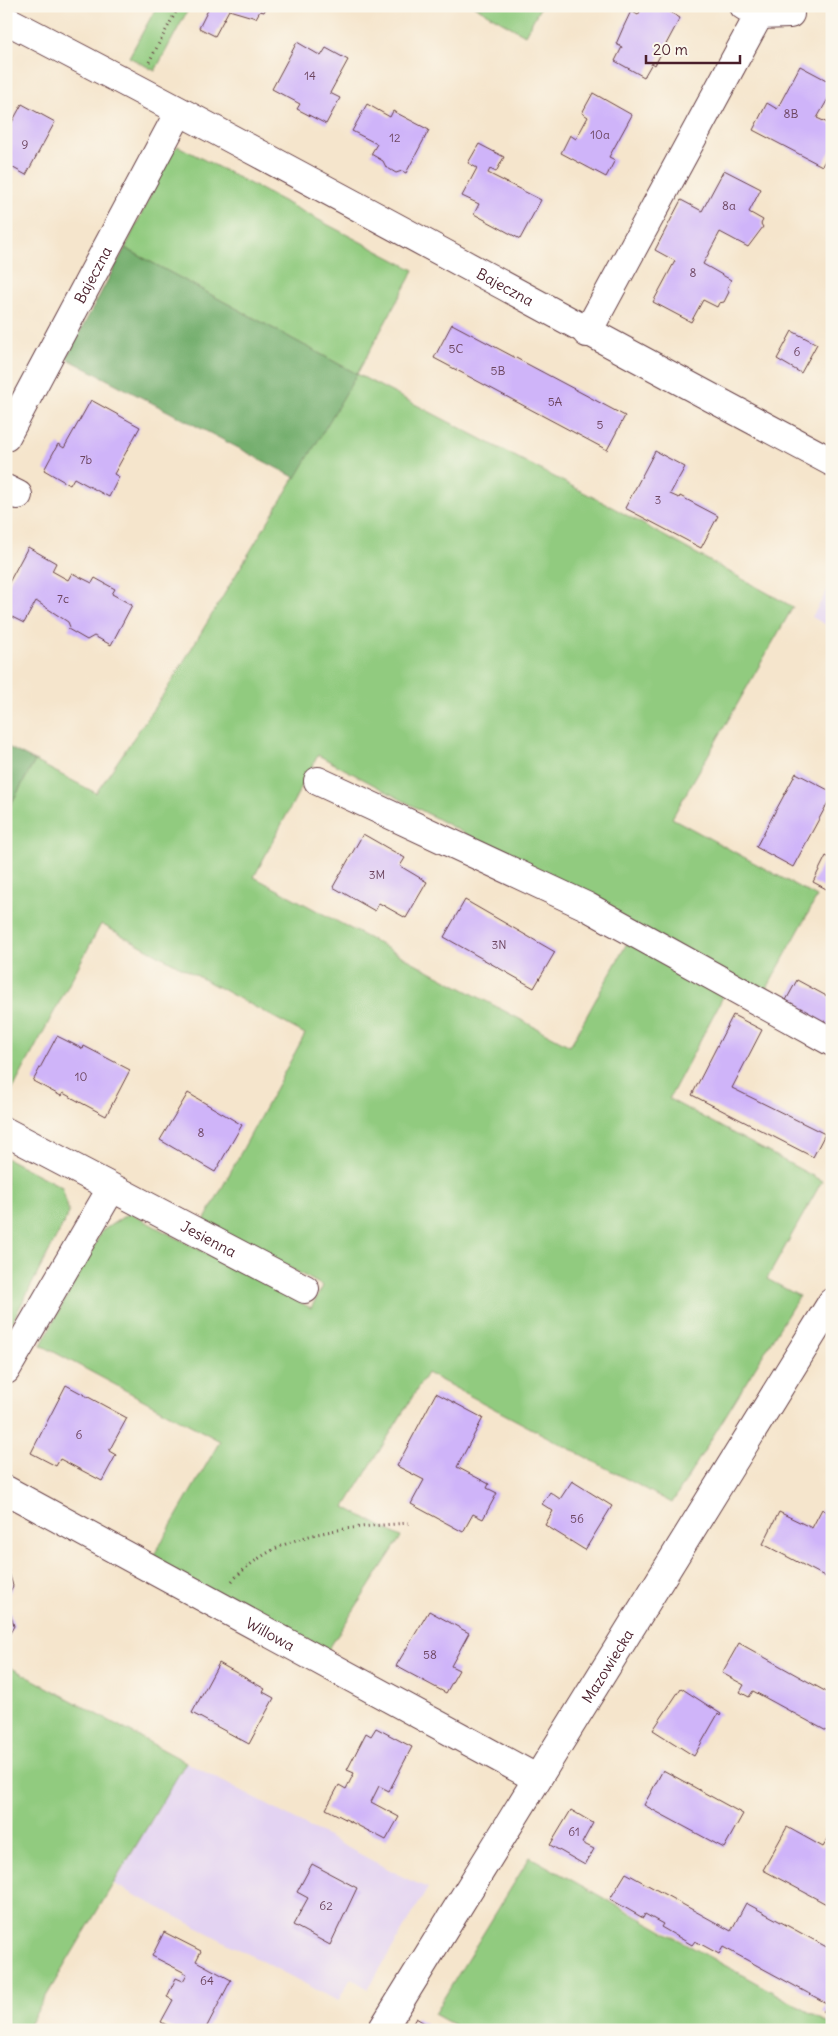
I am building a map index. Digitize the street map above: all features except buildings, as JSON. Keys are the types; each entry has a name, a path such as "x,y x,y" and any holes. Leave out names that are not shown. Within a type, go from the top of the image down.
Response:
{"street":[{"path":"586,333 751,11 790,14"},
{"name":"Bajeczna","path":"6,20 136,87 586,333 832,462"},
{"name":"Bajeczna","path":"6,436 179,112"},
{"path":"318,780 586,906 832,1042"},
{"name":"Jesienna","path":"6,1132 304,1289"},
{"path":"6,1370 111,1189"},
{"name":"Mazowiecka","path":"382,2030 536,1778 832,1302"},
{"name":"Willowa","path":"6,1490 536,1778"}],"path":[{"path":"136,87 179,6"},
{"path":"216,1604 232,1581 247,1565 268,1551 301,1538 343,1528 409,1523"}],"shaded area":[{"path":"832,582 832,628 812,617"},
{"path":"186,1762 407,1879 428,1888 368,1989 351,1978 338,2001 114,1884"}],"green space":[{"path":"157,6 190,6 155,71 129,57"},
{"path":"474,6 541,6 525,35"},
{"path":"178,146 414,270 357,374 125,248 171,153"},
{"path":"125,248 357,374 296,478 66,358"},
{"path":"357,374 610,506 793,607 672,818 817,897 764,994 318,755 254,877 570,1046 627,943 725,993 669,1099 822,1181 767,1279 799,1296 672,1503 427,1373 345,1507 401,1537 328,1650 151,1560 220,1441 41,1345 102,1231 129,1213 311,1308 323,1286 204,1221 305,1034 101,924 6,1102 6,813 35,761 96,793 167,689"},
{"path":"6,746 35,761 6,813"},
{"path":"6,1158 62,1187 69,1213 9,1328 6,1326"},
{"path":"6,1665 186,1762 26,2030 6,2030"},
{"path":"530,1857 832,2025 832,2030 683,2030 678,2027 678,2030 463,2030 434,2014"}]}
